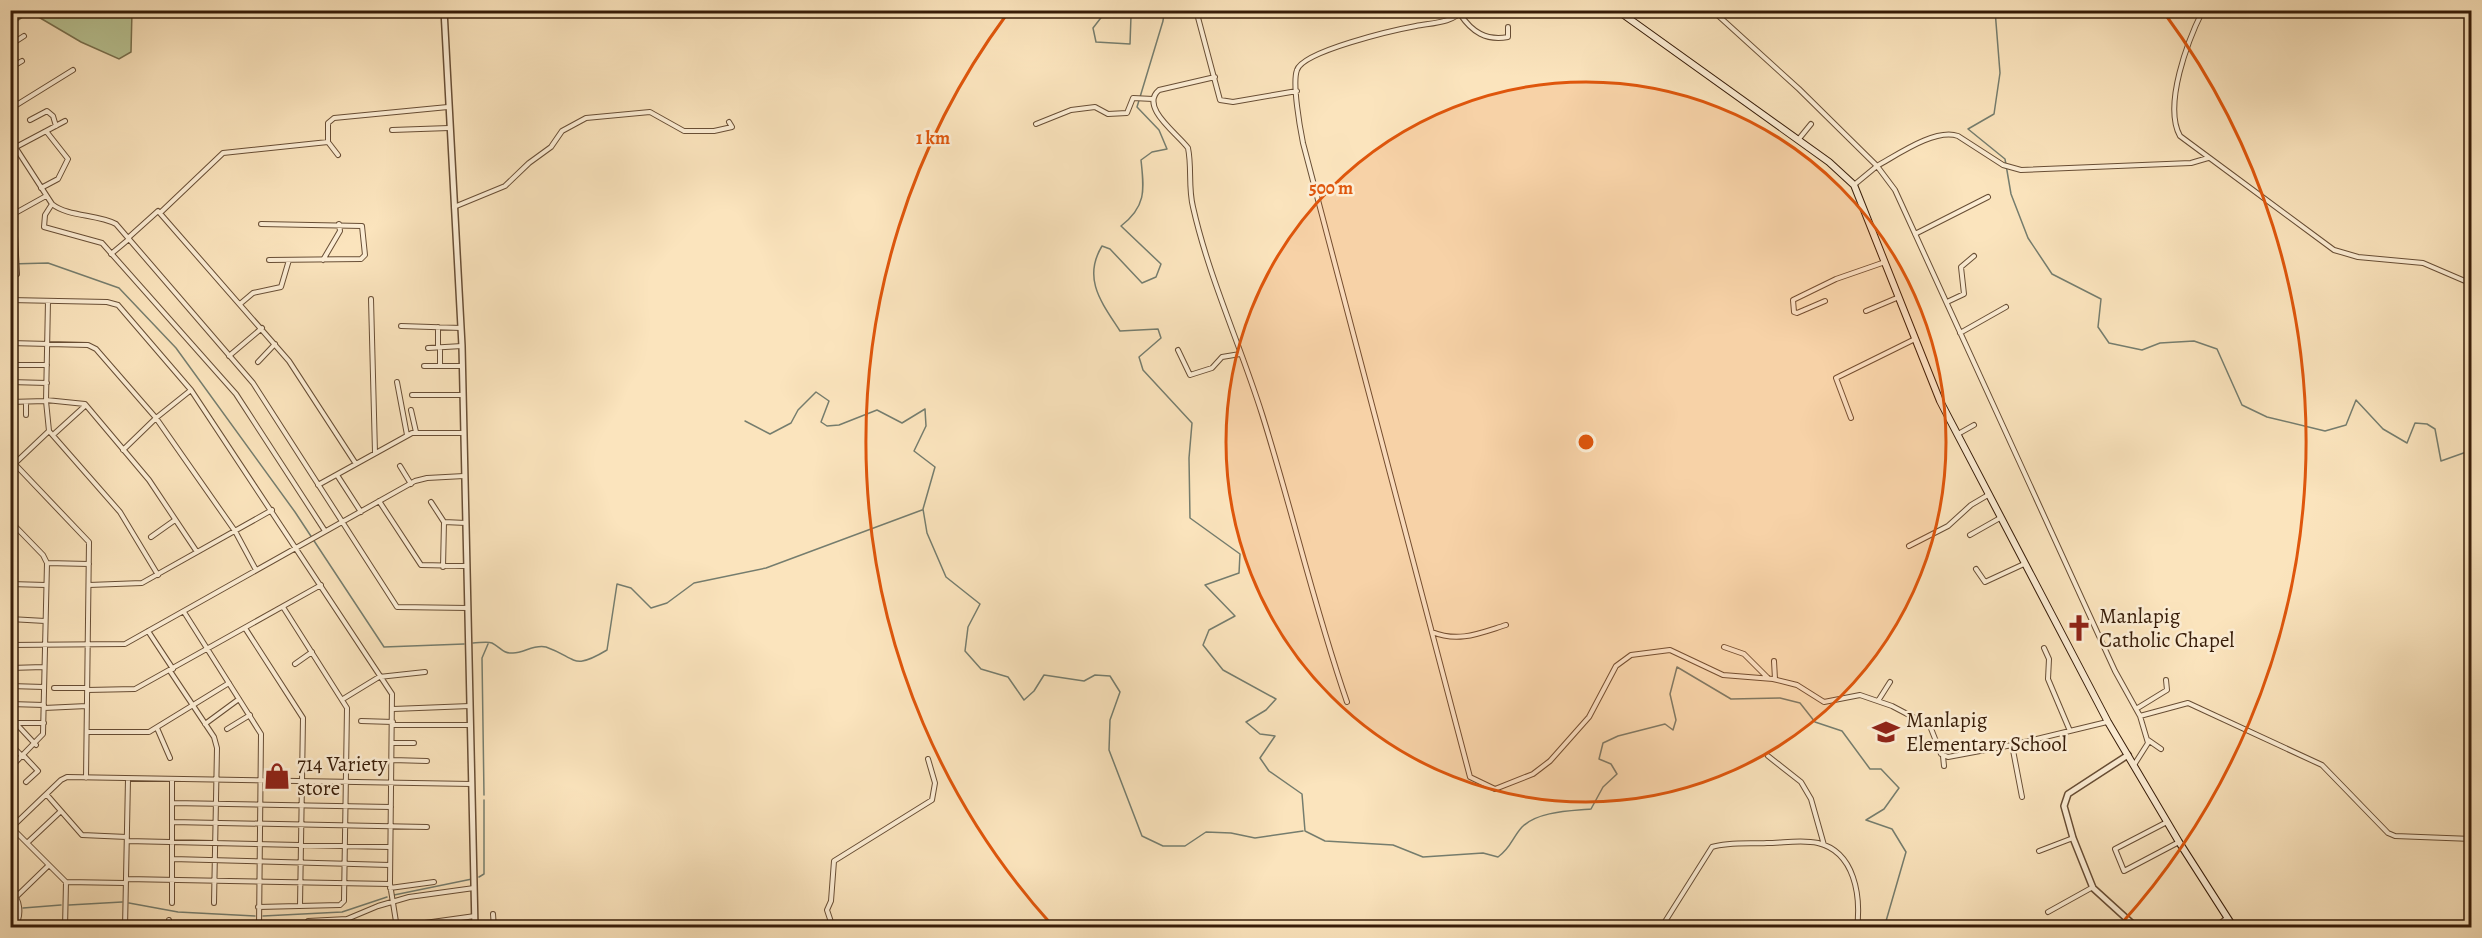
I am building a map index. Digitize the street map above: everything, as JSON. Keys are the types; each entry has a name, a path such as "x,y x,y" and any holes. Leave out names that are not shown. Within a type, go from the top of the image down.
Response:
{"main road":[{"path":"1617,10 1798,140 1854,185 1940,401 1957,435 2108,722 2179,842 2234,927"}],"street":[{"path":"444,10 462,346 475,927"},
{"path":"1196,10 1215,77 1218,98 1223,102 1297,91"},
{"path":"1712,10 1799,89 1877,166 1895,190 2115,670 2140,716 2148,740 2161,749"},
{"path":"2203,10 2183,62 2176,97 2174,124 2180,136 2338,253 2416,261 2472,284"},
{"path":"1508,27 1508,37 1485,38 1470,28 1462,12 1439,22 1380,33 1310,56 1301,61 1297,70 1299,122 1304,143 1468,773 1473,780 1496,789 1533,774 1550,761 1589,717 1616,666 1626,657 1668,649 1723,675 1775,679 1797,685 1824,702 1855,694 1878,700 1930,726 1943,756 1944,766"},
{"path":"10,45 24,36"},
{"path":"10,68 22,61"},
{"path":"10,110 73,70"},
{"path":"1153,99 1159,90 1215,77"},
{"path":"1036,124 1071,110 1095,107 1108,114 1127,113 1132,99 1153,99"},
{"path":"1153,99 1158,113 1188,148 1193,208 1240,354 1254,388 1282,479 1303,566 1347,702"},
{"path":"338,155 328,142 328,123 334,118 448,108"},
{"path":"30,120 44,112 50,112 56,126"},
{"path":"453,207 506,186 529,163 551,147 562,131 586,118 650,112 684,131 714,131 732,127 729,122"},
{"path":"16,147 65,121"},
{"path":"1798,140 1811,124"},
{"path":"392,130 450,128"},
{"path":"41,188 58,179 68,159 46,131"},
{"path":"1854,185 1877,166 1918,143 1950,135 1958,136 2010,168 2021,170 2191,164 2208,158"},
{"path":"10,139 52,204 59,209 113,222 253,383 397,607 468,608"},
{"path":"160,213 223,153 328,142"},
{"path":"10,216 46,196"},
{"path":"1915,234 1988,197"},
{"path":"52,204 45,214 44,227 99,241 236,394 325,531"},
{"path":"111,254 157,211 160,213 290,361 356,464"},
{"path":"261,224 362,226 365,255 361,259 269,260"},
{"path":"323,260 340,231 339,224"},
{"path":"10,228 18,272"},
{"path":"1947,303 1964,294 1960,267 1974,256"},
{"path":"240,304 253,293 283,285 289,260"},
{"path":"1825,301 1797,313 1794,312 1792,305 1793,300 1836,279 1885,261"},
{"path":"1866,311 1899,297"},
{"path":"370,299 375,453"},
{"path":"10,300 107,302 118,306 191,390 297,547 392,694 390,886 397,927"},
{"path":"48,301 46,400 51,433 120,512 158,575"},
{"path":"1960,333 2006,308"},
{"path":"401,326 461,328"},
{"path":"438,327 440,366"},
{"path":"230,356 262,328"},
{"path":"1851,418 1836,378 1916,339"},
{"path":"10,343 93,347 156,418 235,531 256,570"},
{"path":"258,362 275,344"},
{"path":"428,348 462,346"},
{"path":"1178,350 1190,375 1212,368 1222,357 1240,354"},
{"path":"10,365 47,365"},
{"path":"424,366 462,366"},
{"path":"10,382 46,383"},
{"path":"397,382 407,435"},
{"path":"123,450 156,418 191,390"},
{"path":"412,395 463,395"},
{"path":"10,402 46,400 86,405 148,480 197,552"},
{"path":"26,402 26,415"},
{"path":"10,468 86,405"},
{"path":"411,410 416,432"},
{"path":"1957,435 1974,425"},
{"path":"318,485 407,435 416,432 463,433"},
{"path":"10,459 87,540 89,585 86,778"},
{"path":"400,466 411,484"},
{"path":"337,475 361,512"},
{"path":"10,645 125,644 314,536 411,484 427,478 464,476"},
{"path":"1909,546 1948,526 1971,505 1988,495"},
{"path":"379,501 421,565 466,566"},
{"path":"431,502 444,522 443,567"},
{"path":"89,585 135,584 158,575 272,510"},
{"path":"1970,535 2000,518"},
{"path":"10,520 44,555 47,563 43,734 36,745 10,768"},
{"path":"151,537 175,520"},
{"path":"444,522 466,522"},
{"path":"47,563 89,564"},
{"path":"1976,569 1984,582 2024,564"},
{"path":"10,584 46,585"},
{"path":"54,688 131,690 171,670 321,585"},
{"path":"258,907 340,905 344,900 347,708 283,607"},
{"path":"184,612 261,734 259,925 238,927"},
{"path":"10,619 45,621"},
{"path":"1431,632 1449,638 1462,638 1506,625"},
{"path":"245,628 303,718 300,906"},
{"path":"148,631 205,724 217,748 214,903"},
{"path":"1724,646 1744,654 1768,679"},
{"path":"2044,648 2050,660 2048,679 2070,731"},
{"path":"295,664 312,652"},
{"path":"1774,661 1775,679"},
{"path":"10,668 44,668"},
{"path":"343,699 379,677 425,672"},
{"path":"2136,710 2167,690 2166,680"},
{"path":"1878,700 1890,682"},
{"path":"87,732 144,733 158,728 194,707 229,683"},
{"path":"10,686 44,687"},
{"path":"205,724 238,699"},
{"path":"10,704 87,706"},
{"path":"2140,716 2190,704 2322,765 2388,833 2395,836 2472,838"},
{"path":"393,709 470,706"},
{"path":"227,729 250,715"},
{"path":"10,717 36,745"},
{"path":"361,721 471,725"},
{"path":"1943,756 1951,757 2012,745 2108,722"},
{"path":"16,723 44,723"},
{"path":"158,728 170,758"},
{"path":"2134,765 2148,740"},
{"path":"393,743 414,743"},
{"path":"10,744 38,771 26,782"},
{"path":"2012,745 2022,797"},
{"path":"2128,755 2067,796 2065,812 2092,887 2137,927"},
{"path":"1768,756 1802,782 1811,799 1825,845"},
{"path":"833,927 826,910 831,901 834,861 932,800 935,783 928,759"},
{"path":"392,760 426,761"},
{"path":"434,882 390,886 215,880 66,882 11,827 63,778 472,784"},
{"path":"125,927 128,779"},
{"path":"172,780 172,903"},
{"path":"47,795 85,836 172,842 390,847"},
{"path":"172,803 391,807"},
{"path":"27,843 61,811"},
{"path":"172,822 427,827"},
{"path":"2167,822 2115,849 2124,870 2179,842"},
{"path":"2038,851 2073,838"},
{"path":"1661,927 1712,847 1807,842 1825,845 1841,858 1856,882 1857,927"},
{"path":"172,859 390,865"},
{"path":"17,896 49,865"},
{"path":"65,927 66,882"},
{"path":"2048,912 2092,887"},
{"path":"305,927 308,921 347,919 392,902 431,892 474,888"},
{"path":"10,889 17,896 19,918 14,927"},
{"path":"493,914 494,927"},
{"path":"389,927 475,916"},
{"path":"2214,927 2227,918"},
{"path":"347,919 349,927"},
{"path":"169,920 171,927"},
{"path":"203,927 214,924"}],"green space":[{"path":"11,10 132,11 131,52 119,59 81,42 30,12 11,25"}],"waterway":[{"path":"1107,10 1093,28 1096,42 1130,44 1131,16 1135,10"},
{"path":"1158,10 1164,13 1163,21 1137,107 1159,130 1167,149 1152,152 1141,160 1143,188 1140,204 1121,226 1161,264 1156,277 1142,283 1110,249 1102,246 1096,258 1094,280 1101,301 1120,331 1158,329 1161,338 1139,357 1143,370 1192,423 1189,458 1190,518 1240,554 1239,573 1205,585 1235,616 1209,630 1203,645 1223,670 1276,699 1266,710 1246,722 1260,734 1275,736 1260,758 1269,771 1302,794 1305,831 1325,841 1393,845 1423,857 1483,853 1498,857 1506,850 1522,827 1529,822 1555,813 1591,809 1603,787 1617,774 1611,764 1599,759 1603,743 1618,736 1665,724 1673,730 1676,720 1670,694 1677,667 1731,699 1780,698 1800,703 1815,722 1842,731 1870,769 1881,769 1899,788 1884,809 1866,820 1892,829 1906,852 1884,928"},
{"path":"1995,10 2000,73 1994,114 1968,129 2005,159 2011,194 2028,238 2052,274 2101,299 2098,327 2109,343 2142,350 2160,343 2194,341 2217,349 2242,405 2267,417 2325,431 2346,425 2356,400 2383,429 2407,443 2415,423 2427,424 2435,429 2441,461 2472,450"},
{"path":"10,264 48,263 119,288 176,348 295,512 384,647 464,644"},
{"path":"745,421 770,434 791,423 798,410 816,392 829,401 821,422 827,426 839,425 877,410 902,423 925,409 926,426 914,451 935,467 923,509 927,533 946,577 980,604 968,627 965,651 981,669 1008,677 1024,700 1034,691 1044,675 1084,681 1095,675 1110,676 1120,692 1110,720 1109,750 1142,836 1163,846 1185,846 1206,832 1231,833 1255,838 1303,831"},
{"path":"473,643 490,642 510,653 546,647 575,660 587,660 607,650 617,584 631,588 651,608 667,603 694,583 766,568 922,510"},
{"path":"484,795 482,658 488,644"},
{"path":"479,877 484,874 484,800"},
{"path":"394,895 472,879"},
{"path":"263,916 342,912 387,897"},
{"path":"69,905 122,902"},
{"path":"129,903 178,912 255,916"},
{"path":"23,908 61,905"},
{"path":"10,909 15,908"}],"place":[{"name":"Manlapig Catholic Chapel","path":"2079,628"},
{"name":"Manlapig Elementary School","path":"1886,732"},
{"name":"714 Variety store","path":"277,776"}]}
